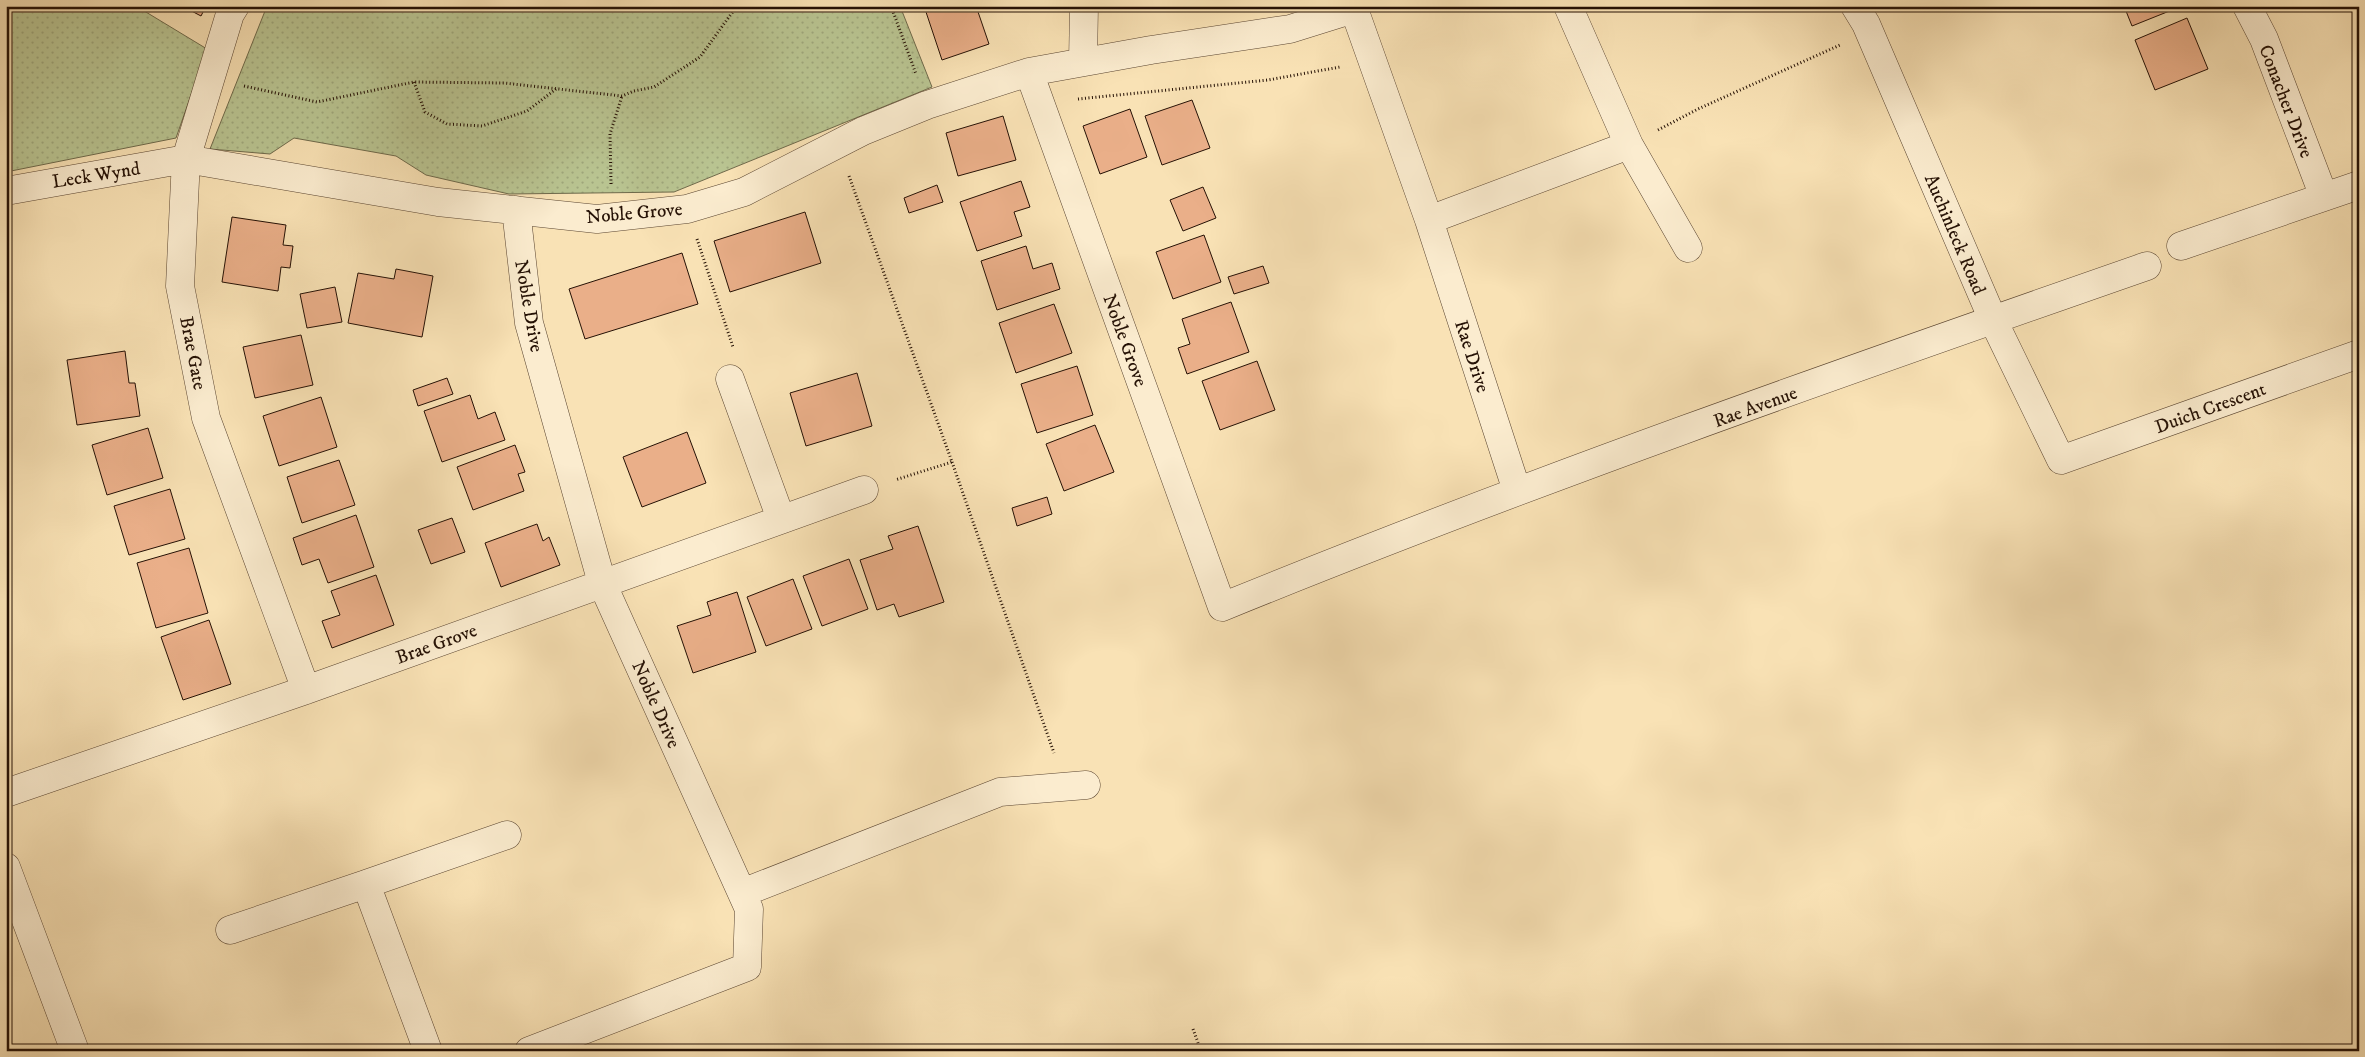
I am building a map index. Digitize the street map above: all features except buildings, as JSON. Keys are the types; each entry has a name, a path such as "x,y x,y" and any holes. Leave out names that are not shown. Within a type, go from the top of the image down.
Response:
{"street":[{"name":"Brae Gate","path":"235,6 230,14 186,159 180,286 206,418 306,690"},
{"path":"1084,6 1084,62"},
{"path":"1568,6 1629,145 1688,248"},
{"name":"Auchinleck Road","path":"1855,6 1870,32 1994,320 2060,460"},
{"name":"Conacher Drive","path":"2247,6 2264,39 2324,197"},
{"name":"Noble Grove","path":"186,159 438,202 597,219 687,209 744,192 863,131 927,105 1029,72 1290,29 1354,8"},
{"name":"Rae Drive","path":"1354,8 1429,220 1517,491"},
{"name":"Noble Grove","path":"1029,72 1222,607"},
{"path":"1429,220 1629,145"},
{"name":"Leck Wynd","path":"6,191 186,159"},
{"path":"2181,246 2359,185"},
{"name":"Noble Drive","path":"516,210 529,323 602,583 749,909 747,967 529,1051"},
{"name":"Rae Avenue","path":"1222,607 1517,491 2147,266"},
{"name":"Duich Crescent","path":"2060,460 2359,354"},
{"path":"730,380 781,519"},
{"name":"Brae Grove","path":"6,793 306,690 864,490"},
{"path":"742,893 1000,792 1076,786"},
{"path":"230,930 507,835"},
{"path":"6,867 75,1051"},
{"path":"366,884 428,1051"}],"path":[{"path":"211,78 317,102 414,82 504,83 622,96 654,86 700,57 737,6"},
{"path":"891,6 927,105"},
{"path":"1629,145 1698,109 1870,32"},
{"path":"1040,103 1268,80 1372,61"},
{"path":"414,82 425,112 447,124 482,126 527,111 556,89"},
{"path":"612,217 610,134 622,96"},
{"path":"838,144 952,462 1076,786"},
{"path":"687,209 735,353 730,380"},
{"path":"864,490 952,462"},
{"path":"1193,1029 1201,1051"}],"green space":[{"path":"6,6 136,6 207,49 176,138 6,172"},
{"path":"267,6 900,6 932,87 674,192 509,194 426,175 396,156 294,138 270,154 210,149"}]}
